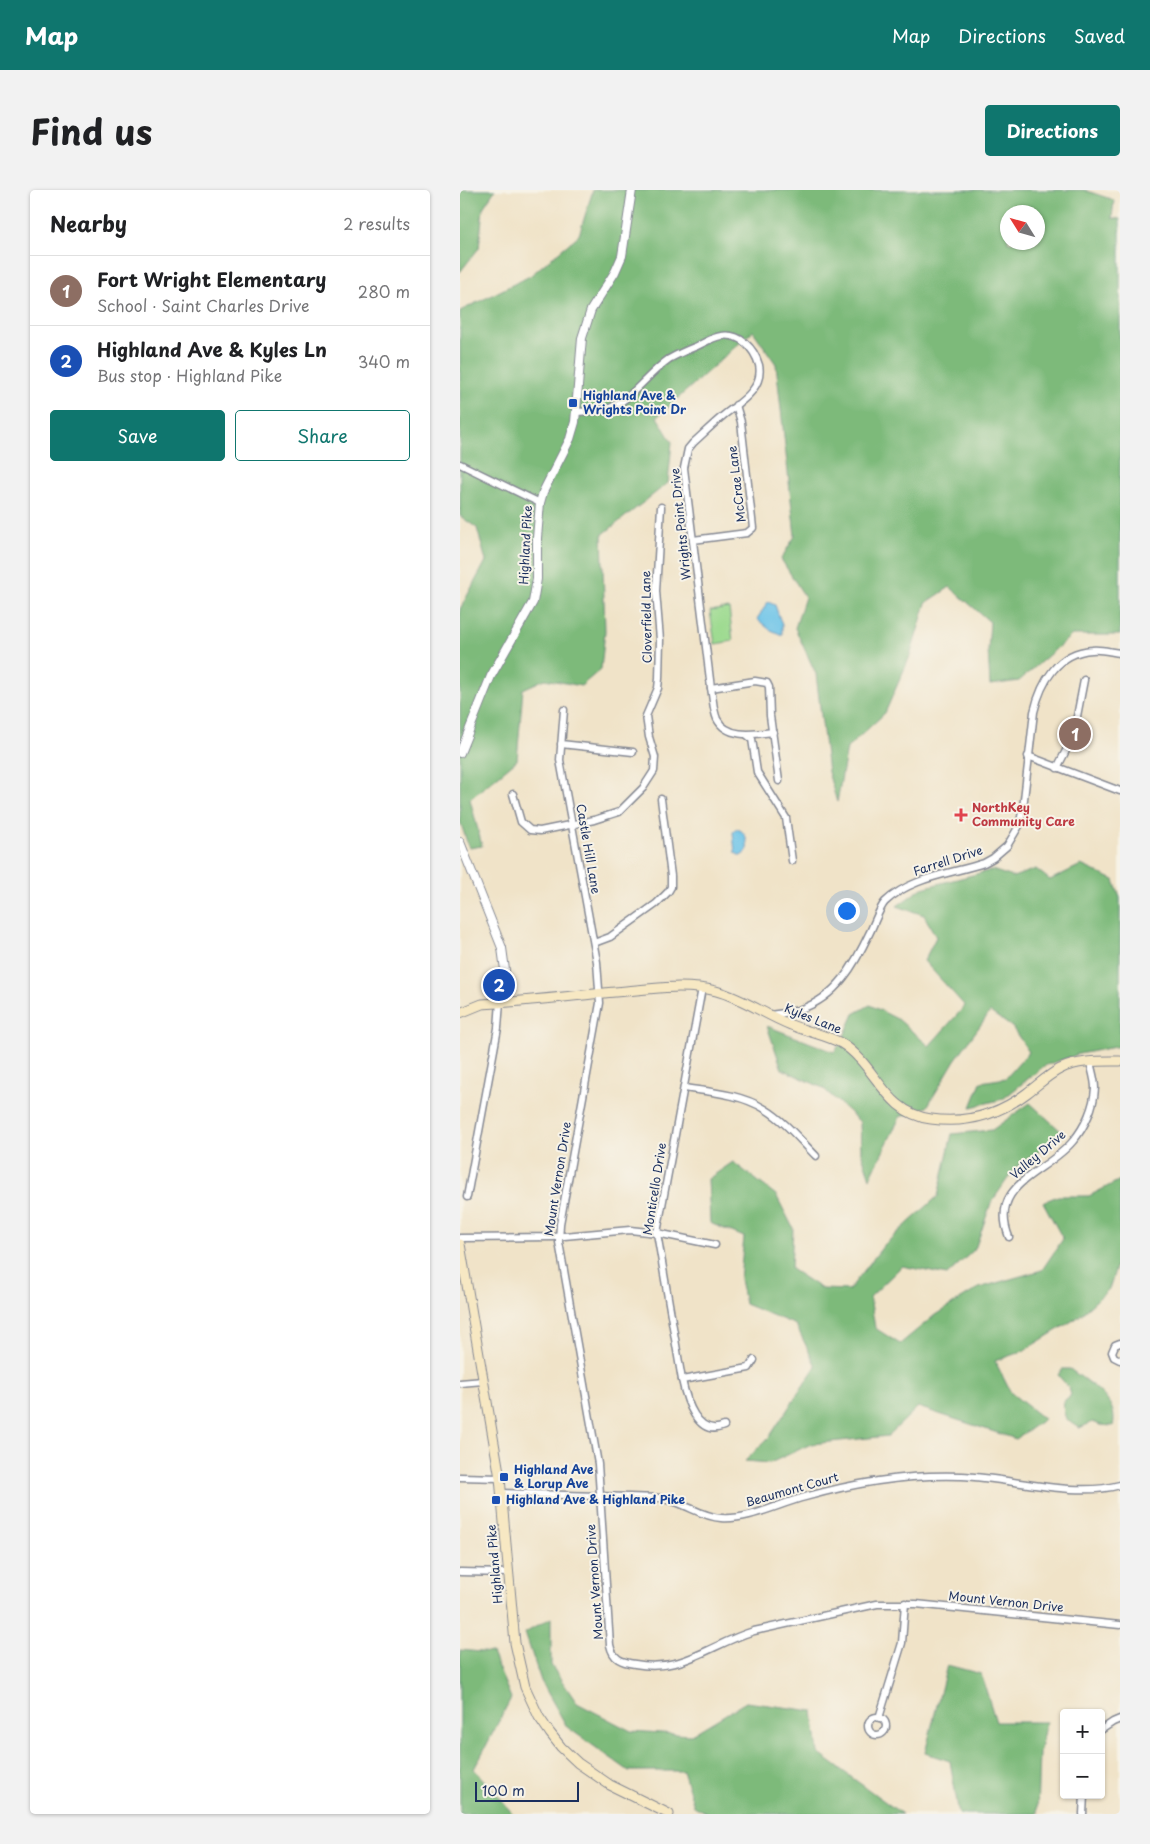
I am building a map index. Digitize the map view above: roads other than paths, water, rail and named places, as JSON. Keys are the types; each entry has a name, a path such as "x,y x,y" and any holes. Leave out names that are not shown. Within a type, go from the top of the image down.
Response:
{"main road":[{"name":"Kyles Lane","path":"460,1013 474,1006 500,1002 681,987 702,988 731,996 790,1025 841,1043 864,1064 893,1101 907,1111 931,1119 970,1119 987,1115 1008,1106 1046,1077 1060,1069 1090,1062 1120,1061"},
{"name":"Highland Pike","path":"460,1244 464,1285 500,1478 515,1643 520,1670 532,1703 550,1733 578,1763 610,1785 669,1814"}],"street":[{"name":"Highland Pike","path":"460,752 491,676 534,602 537,579 537,538 540,503 543,492 570,439 577,412 579,359 582,338 591,310 615,272 622,256 632,190"},
{"name":"Wrights Point Drive","path":"577,412 598,411 616,405 669,360 723,335 740,339 748,344 754,353 760,370 759,378 754,388 692,443 688,449 684,468 711,688 718,720 729,730 748,735 772,732"},
{"name":"McCrae Lane","path":"693,540 747,533 753,528 741,422 736,405"},
{"path":"460,464 540,503"},
{"name":"Cloverfield Lane","path":"513,794 521,822 530,830 540,831 619,812 643,788 654,772 655,757 649,737 646,716 658,688 659,679 660,640 656,591 661,507"},
{"name":"Farrell Drive","path":"771,1015 802,1009 823,998 836,987 852,967 883,904 902,888 916,882 984,863 994,858 1007,846 1019,826 1023,808 1028,756 1037,697 1052,670 1060,663 1082,652 1092,650 1120,653"},
{"path":"1057,768 1072,737 1084,680"},
{"path":"711,688 755,681 767,684 779,781"},
{"name":"Castle Hill Lane","path":"564,710 560,760 594,942 601,993"},
{"path":"748,735 752,739 758,772 786,818 792,861"},
{"path":"561,744 633,752"},
{"path":"1028,756 1120,791"},
{"path":"594,942 610,937 656,904 671,887 661,799"},
{"path":"460,842 502,948 505,970 498,1028 467,1197"},
{"name":"Monticello Drive","path":"702,988 657,1233 682,1380 688,1402 699,1421 710,1428 724,1426"},
{"name":"Mount Vernon Drive","path":"601,993 559,1237 598,1464 610,1645 613,1656 626,1663 654,1666 674,1664 697,1656 754,1630 878,1604 905,1603 1120,1625"},
{"name":"Valley Drive","path":"1009,1237 1005,1226 1004,1213 1012,1191 1072,1143 1086,1122 1095,1088 1090,1062"},
{"path":"684,1088 727,1095 755,1104 778,1118 816,1156"},
{"path":"460,1238 559,1237 630,1230 657,1233 715,1245"},
{"path":"1120,1343 1115,1345 1112,1352 1114,1357 1120,1360"},
{"path":"682,1380 749,1368 754,1360"},
{"path":"460,1382 483,1381"},
{"name":"Beaumont Court","path":"502,1493 660,1498 677,1502 710,1516 732,1518 841,1487 924,1477 981,1477 1076,1489 1094,1489 1120,1485"},
{"path":"460,1478 500,1478"},
{"path":"460,1572 509,1573"},
{"path":"879,1718 902,1643 905,1603"},
{"path":"1105,1727 1120,1719"},
{"path":"1084,1799 1084,1814"}],"water":[{"path":"768,602 775,605 782,625 782,635 769,629 757,619"},
{"path":"737,829 744,834 747,841 747,851 741,856 735,853 733,832"}],"place":[{"name":"Highland Ave & Wrights Point Dr","path":"573,403"},
{"name":"Fort Wright Elementary","path":"1075,734"},
{"name":"NorthKey Community Care","path":"961,815"},
{"name":"Highland Ave & Kyles Ln","path":"499,985"},
{"name":"Highland Ave & Lorup Ave","path":"504,1477"},
{"name":"Highland Ave & Highland Pike","path":"496,1500"}]}
